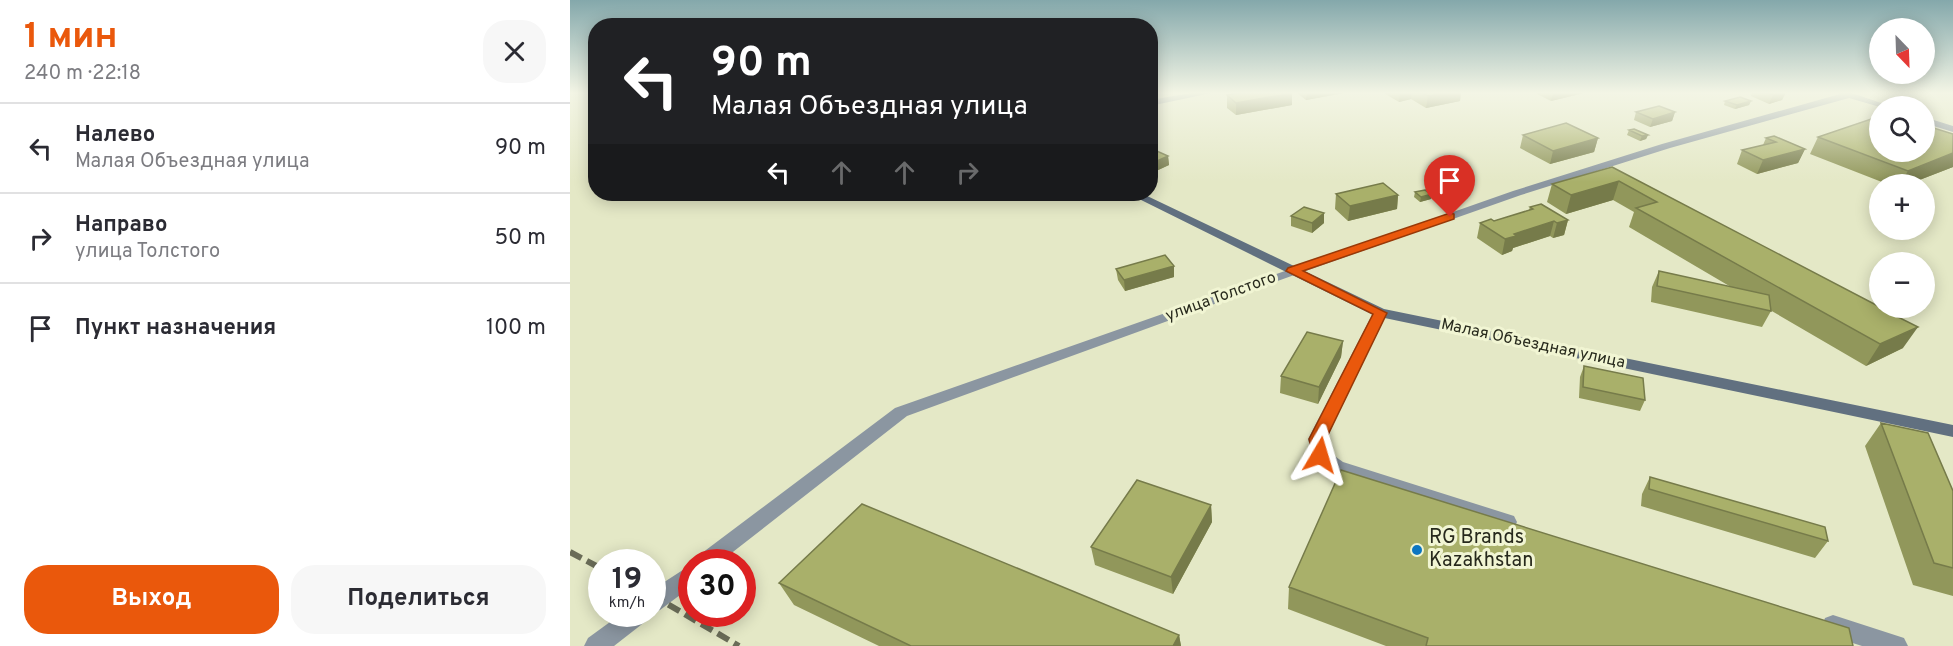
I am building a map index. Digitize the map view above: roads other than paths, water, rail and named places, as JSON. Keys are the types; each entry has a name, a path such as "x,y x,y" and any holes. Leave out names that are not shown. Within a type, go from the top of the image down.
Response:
{"street":[{"name":"улица Толстого","path":"722,549 900,412 1292,271 1628,158 1748,122"},
{"path":"1935,123 1953,129"},
{"name":"Малая Объездная улица","path":"1149,201 1380,313 1953,431"},
{"path":"1380,313 1317,439 1320,455 1336,467 1530,529"},
{"path":"1816,620 1896,646"},
{"path":"596,646 621,627"}],"railway":[{"path":"570,552 588,562"},
{"path":"666,603 739,646"}],"place":[{"name":"RG Brands Kazakhstan","path":"1417,550"}]}
